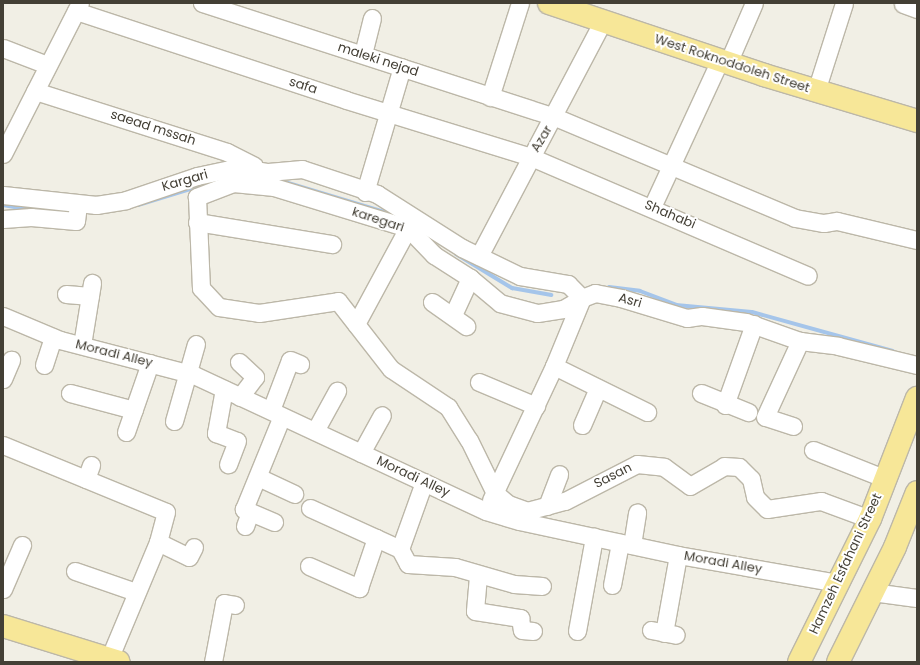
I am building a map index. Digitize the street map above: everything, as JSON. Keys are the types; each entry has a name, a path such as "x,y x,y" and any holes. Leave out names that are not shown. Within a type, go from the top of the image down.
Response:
{"main road":[{"name":"West Roknoddoleh Street","path":"549,3 724,62 917,121"},
{"name":"Hamzeh Esfahani Street","path":"804,660 870,519 917,398"},
{"path":"838,662 872,592 910,523 917,492"},
{"path":"3,626 114,661"}],"street":[{"name":"maleki nejad","path":"202,3 555,117 796,218 824,223 837,221 917,240"},
{"path":"490,97 520,3"},
{"path":"652,207 671,166 754,3"},
{"path":"816,91 844,3"},
{"path":"3,154 47,65 78,7"},
{"name":"safa","path":"78,7 389,112 531,157"},
{"path":"363,54 372,18"},
{"name":"Azar","path":"479,256 531,157 555,117 603,21"},
{"path":"3,48 47,65"},
{"path":"402,67 365,192 376,194 479,256 520,276 568,284 582,298 536,406 486,511"},
{"name":"saead mssah","path":"35,91 227,152 268,172"},
{"name":"Shahabi","path":"531,157 652,207 808,276"},
{"name":"Kargari","path":"3,195 96,205 126,200 197,176 239,167 268,172 302,169 365,192"},
{"name":"karegari","path":"198,222 197,197 233,183 274,187 408,228 434,255 470,278 500,304 537,313 563,309 582,298"},
{"path":"3,219 31,217 76,221 78,204"},
{"path":"332,244 198,222 201,288 219,307 259,313 338,301 391,369 448,407 469,440 495,492"},
{"path":"356,324 408,228"},
{"path":"453,316 470,278"},
{"path":"66,294 91,289 82,345"},
{"name":"Asri","path":"582,298 595,293 621,298 687,318 702,316 754,324 800,341 838,346 917,365"},
{"path":"432,302 466,326"},
{"name":"Moradi Alley","path":"3,316 53,337 188,373 486,511 519,522 678,555 839,583"},
{"path":"725,405 754,324"},
{"path":"44,365 53,337"},
{"path":"793,426 766,417 800,341"},
{"path":"174,421 196,344"},
{"path":"3,379 11,360"},
{"path":"274,522 248,519 244,509 258,477 290,360 300,364"},
{"path":"239,362 255,377 240,397"},
{"path":"126,432 150,363"},
{"path":"554,366 647,412"},
{"path":"479,382 536,406"},
{"path":"582,425 598,388"},
{"path":"224,389 216,433 237,441 228,464"},
{"path":"316,432 336,391"},
{"path":"70,393 134,410"},
{"path":"701,393 725,405 748,412"},
{"path":"361,453 382,415"},
{"path":"3,445 88,472 166,512 158,542 136,592 114,661"},
{"path":"813,450 886,479"},
{"name":"Sasan","path":"495,492 508,504 527,511 565,501 637,464 664,466 690,486 724,466 739,467 751,478 755,497 767,509 821,501 870,519"},
{"path":"547,506 559,474"},
{"path":"258,477 294,494"},
{"path":"400,549 424,482"},
{"path":"310,508 400,549 408,564 455,567 478,576 514,584 542,586"},
{"path":"612,586 637,512"},
{"path":"577,631 594,537"},
{"path":"309,566 358,588 376,538"},
{"path":"158,542 189,557 194,547"},
{"path":"3,589 22,544"},
{"path":"664,632 678,555"},
{"path":"75,570 136,592"},
{"path":"478,576 475,611 520,618 522,630 533,631"},
{"path":"872,592 917,598"},
{"path":"213,662 224,603 235,605"}],"waterway":[{"path":"138,205 220,180"},
{"path":"288,183 388,213"},
{"path":"3,205 26,209"},
{"path":"57,211 74,211"},
{"path":"456,254 512,288 551,295"},
{"path":"609,287 640,291 676,305 752,312 893,351"}]}
